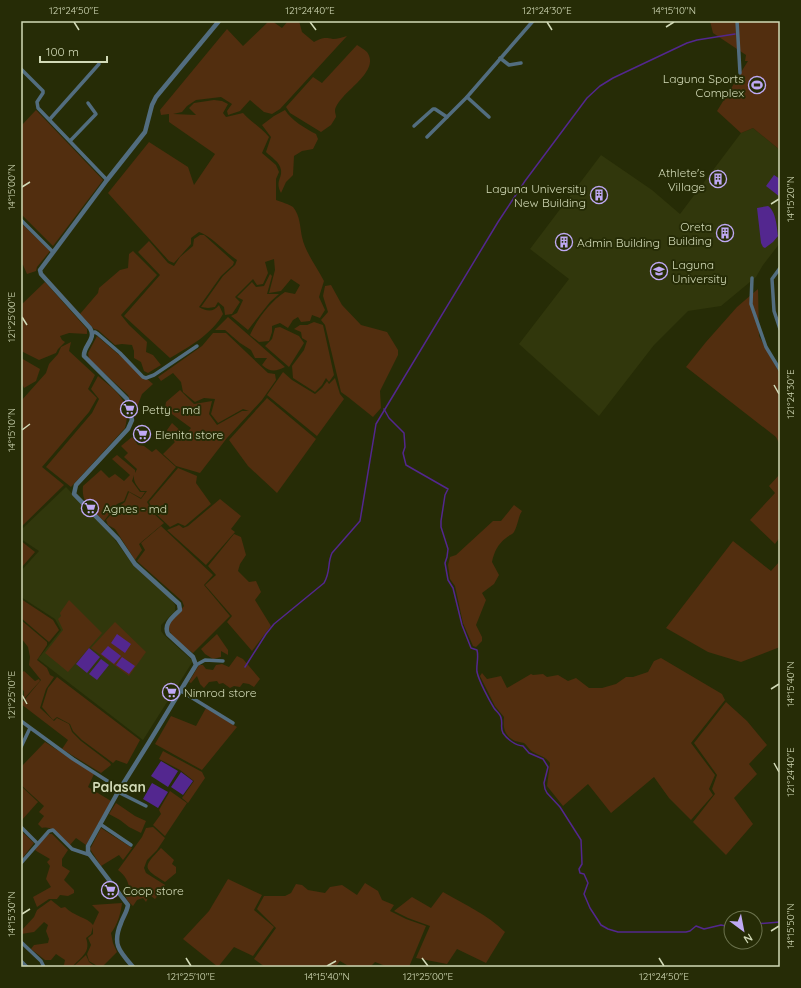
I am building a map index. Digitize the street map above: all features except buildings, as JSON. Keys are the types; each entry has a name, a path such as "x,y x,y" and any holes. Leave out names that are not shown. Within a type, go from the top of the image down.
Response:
{"street":[{"path":"196,665 193,656 168,634 166,629 167,624 180,610 179,604 135,564 118,539 74,494 76,486 128,429 132,420 127,399 91,365 83,355 92,339 90,328 40,272 40,268 145,132 156,96 219,21"},
{"path":"427,137 467,97 533,21"},
{"path":"737,21 740,73"},
{"path":"500,58 509,65 521,63"},
{"path":"50,119 99,64"},
{"path":"21,70 43,91 36,105 107,180"},
{"path":"467,97 488,117"},
{"path":"70,141 96,114 88,103"},
{"path":"414,126 433,109 447,117"},
{"path":"21,220 53,252"},
{"path":"780,268 772,279 774,311 780,329"},
{"path":"752,278 751,304 766,347 780,370"},
{"path":"776,320 780,316"},
{"path":"92,333 95,332 98,334 120,353 143,377 146,378 154,375 197,346"},
{"path":"133,967 118,948 116,942 116,935 128,905 90,855 88,852 88,846 119,790 196,665 205,660 223,661"},
{"path":"181,691 234,723"},
{"path":"21,721 119,790 146,806"},
{"path":"21,747 30,728"},
{"path":"100,824 131,845"},
{"path":"21,827 37,843"},
{"path":"21,863 49,830 53,830 72,849 90,855"},
{"path":"21,942 41,961 44,967"},
{"path":"21,961 28,967"}],"shaded area":[{"path":"269,21 272,21 282,28 288,21 299,21 302,32 314,42 323,38 335,39 347,36 280,109 272,114 264,112 250,100 240,111 228,115 227,111 232,104 221,97 196,100 187,106 182,112 173,114 196,115 189,108 194,103 214,100 222,101 228,104 223,113 226,117 243,113 266,133 269,137 262,153 276,165 279,172 276,179 276,200 293,207 295,210 306,248 324,281 319,297 325,310 320,318 312,315 310,321 301,322 298,317 293,320 288,328 280,323 272,326 269,341 259,342 250,335 260,317 279,296 285,292 295,294 300,285 291,279 281,291 269,293 275,270 274,259 265,262 268,273 263,284 257,285 253,279 235,297 240,302 232,314 225,315 224,307 218,302 215,307 201,307 223,276 235,265 237,260 208,237 199,232 191,238 191,244 174,263 169,261 108,193 149,142 188,167 194,185 215,154 169,122 169,114 161,115 160,110 227,29 243,46"},
{"name":"Laguna Sports Complex","path":"710,21 780,21 780,150 753,128 741,133 717,111 748,61 745,61 746,55 713,33"},
{"path":"357,45 367,52 370,60 369,68 338,104 335,111 336,117 331,125 321,132 290,113 286,107 313,77 322,83"},
{"path":"36,110 103,180 53,246 21,214 21,126"},
{"path":"285,110 295,121 316,134 318,139 313,149 302,151 294,156 293,175 286,182 281,193 279,183 281,170 277,162 266,152 271,137 262,125"},
{"name":"Laguna University","path":"753,128 780,150 780,243 763,265 756,277 721,306 688,311 654,345 599,416 519,344 569,279 530,249 601,155 652,190 680,214 741,133"},
{"path":"774,175 780,179 780,197 766,186"},
{"path":"768,206 773,212 777,224 778,236 765,248 761,243 757,208"},
{"path":"21,223 50,251 37,267 36,271 27,274 21,263"},
{"path":"200,235 204,235 234,262 233,265 221,276 199,307 204,310 212,310 217,308 219,305 223,314 213,328 206,334 192,345 170,358 124,316 160,275 138,252 149,241 168,263 174,266 180,257 193,246 194,239"},
{"path":"133,251 157,275 121,315 147,342 146,352 153,355 161,365 148,373 144,371 141,362 134,358 132,345 115,345 98,330 94,329 80,314 98,293 99,288 120,270 128,268 129,254"},
{"path":"270,274 272,276 267,294 279,294 270,302 248,330 231,316 237,313 243,300 237,297 252,282 256,287 264,286"},
{"path":"45,282 87,329 87,334 69,333 60,336 65,342 56,353 39,360 21,351 21,305"},
{"path":"331,285 342,305 361,325 387,332 398,350 398,355 380,391 381,408 373,417 341,392 325,325 321,320 328,312 323,296 325,286"},
{"path":"758,289 759,336 780,374 780,445 776,437 686,367 737,307"},
{"path":"228,317 285,367 278,370 268,369 262,365 267,358 255,358 251,350 225,330 215,330"},
{"path":"314,322 323,325 334,375 329,382 326,378 315,392 293,378 292,366 304,350 307,341 302,338 301,332 294,329 300,325 307,325"},
{"path":"280,327 299,336 304,343 289,367 265,346 272,339 275,328"},
{"path":"213,333 226,333 268,373 275,374 276,380 262,400 227,438 200,473 176,466 163,454 175,442 169,436 167,430 172,423 185,435 191,428 165,409 166,402 180,390 194,404 212,401 209,414 217,425 242,411 249,411 243,409 218,423 211,414 215,399 204,398 195,402 183,392 181,382 173,373 161,381 158,377 202,346"},
{"path":"97,336 153,384 142,394 136,410 133,409 128,395 89,359 88,353"},
{"path":"71,342 69,351 95,375 88,389 97,398 89,412 42,467 64,485 21,527 21,401 46,373 49,364 58,354 61,347"},
{"path":"21,358 40,369 36,381 24,388 21,382"},
{"path":"283,372 292,380 315,394 327,381 329,384 335,378 340,394 344,399 317,436 267,395"},
{"path":"98,376 117,392 125,404 127,419 125,428 71,487 46,467 92,413 99,399 91,389"},
{"path":"267,398 316,439 277,493 248,466 229,440"},
{"path":"132,437 138,445 144,446 152,452 156,449 176,467 147,502 153,513 164,523 139,544 142,550 135,560 115,529 108,525 106,520 125,502 129,492 141,499 147,491 141,491 135,482 134,475 132,481 140,492 145,492 141,498 128,491 124,501 117,504 104,521 88,506 83,492 83,486 101,470 109,478 115,474 124,481 130,475 112,459 117,455 135,470 135,473 137,469 124,457 128,453 121,446"},
{"path":"178,468 197,476 196,483 211,504 185,526 178,523 170,527 154,512 149,502"},
{"path":"780,474 780,537 775,544 750,520 775,493 769,486"},
{"path":"66,487 112,536 134,566 171,599 175,605 175,611 161,625 161,631 193,661 143,740 38,659 61,630 55,619 21,597 21,571 39,551 21,539 21,530"},
{"path":"220,499 241,516 231,529 235,532 206,565 167,530 179,525 183,528 188,526"},
{"path":"514,505 522,511 514,532 501,543 494,555 492,562 499,575 494,584 482,593 486,600 476,625 482,637 482,641 476,647 473,646 463,623 455,586 450,579 448,565 450,557 456,555 493,521 501,521"},
{"path":"161,526 213,575 204,585 230,616 193,653 174,637 168,625 184,606 182,601 137,561 145,550 141,543"},
{"path":"234,534 241,537 246,555 240,564 238,571 249,582 256,581 261,592 255,600 271,626 252,651 227,622 232,616 205,585 216,575 208,566"},
{"path":"21,541 35,552 21,568"},
{"path":"733,541 771,571 780,561 780,647 741,662 708,652 666,628"},
{"path":"21,599 53,620 59,630 49,642 21,618"},
{"path":"69,600 102,633 68,672 45,653 63,630 58,619 61,616 60,613"},
{"path":"21,620 47,642 47,645 37,660 47,668 50,675 54,677 46,689 40,708 54,721 57,718 69,724 72,732 81,741 110,763 111,765 101,773 62,749 68,740 21,704 41,680 29,665 30,657 28,647 21,638"},
{"path":"115,622 146,652 129,676 91,648"},
{"path":"117,634 131,644 125,653 111,643"},
{"path":"217,634 228,650 228,655 221,651 221,657 213,659 205,654 201,649"},
{"path":"108,646 121,656 114,664 101,654"},
{"path":"89,648 100,657 87,673 76,664"},
{"path":"237,656 243,659 260,679 254,687 243,683 240,687 234,686 230,688 223,683 219,684 217,681 209,682 204,688 200,684 197,676 191,683 189,682 199,665 203,665 206,669 213,670 216,665 222,664 229,667"},
{"path":"122,657 135,666 129,674 116,665"},
{"path":"661,658 722,694 725,700 691,743 715,775 709,789 713,795 691,820 669,798 654,777 611,813 588,784 563,806 547,786 550,763 544,757 532,751 524,743 511,739 506,734 504,728 504,717 495,706 480,676 482,673 487,679 501,676 507,688 531,674 543,674 547,677 558,675 568,681 576,678 589,688 602,688 616,684 626,677 633,677 648,672 654,661"},
{"path":"101,659 109,665 97,680 89,674"},
{"path":"24,671 35,681 39,679 40,681 21,702 21,696 24,697 24,691 21,688 21,673"},
{"path":"57,677 140,740 127,764 116,760 113,763 82,740 73,731 70,724 57,717 53,720 42,707 48,688"},
{"path":"726,702 747,721 767,745 749,764 757,774 734,798 753,824 726,855 693,822 715,794 712,789 717,775 694,743"},
{"path":"206,708 237,727 202,770 155,744 171,716 196,726"},
{"path":"45,742 94,774 88,787 111,801 86,845 76,838 70,845 54,830 50,828 42,828 38,824 44,816 39,812 44,806 21,785 21,767"},
{"path":"163,751 202,772 205,778 188,803 182,798 194,781 180,770 159,759"},
{"path":"161,761 178,771 168,787 151,776"},
{"path":"181,772 193,781 183,795 171,787"},
{"path":"152,783 168,792 158,808 143,799"},
{"path":"21,786 38,802 21,821"},
{"path":"170,791 187,803 165,836 153,825 161,814 159,810"},
{"path":"116,803 135,816 146,821 141,833 109,814"},
{"path":"153,827 165,838 157,850 147,860 144,868 146,873 165,885 163,890 155,899 151,896 146,902 143,898 137,900 133,906 127,900 125,894 130,891 125,877 118,870 142,837 146,828"},
{"path":"101,828 132,848 123,860 119,855 101,866 90,849"},
{"path":"21,831 34,843 21,860"},
{"path":"49,834 52,834 68,850 62,859 62,866 70,871 64,880 74,890 74,893 68,896 60,895 57,899 49,899 37,907 33,897 51,887 46,879 50,866 47,862 50,859 35,850"},
{"path":"161,848 174,860 172,864 176,867 176,873 165,882 152,874 148,867 148,864"},
{"path":"228,879 262,895 254,910 274,927 253,956 234,947 218,967 183,939 209,911"},
{"path":"365,883 378,891 382,900 394,905 390,911 406,919 426,926 409,967 388,967 375,962 370,967 350,967 340,961 335,967 265,967 254,959 276,928 257,909 264,896 285,896 291,893 296,884 302,885 308,890 325,893 330,887 342,885 357,895"},
{"path":"443,892 483,915 505,932 486,963 457,949 447,964 416,958 430,926 394,911 412,897 431,908"},
{"path":"51,900 61,908 65,907 93,925 99,912 92,905 122,903 121,911 111,933 117,952 102,967 99,967 89,961 87,954 91,945 88,938 93,934 93,927 91,934 86,938 87,947 85,954 73,967 61,967 64,965 65,960 56,954 51,960 45,960 31,949 34,945 48,943 49,939 46,931 48,925 44,922 34,932 21,934 21,931 34,917 37,910"},
{"path":"86,955 89,962 96,967 74,966"}],"waterway":[{"path":"245,667 274,624 324,583 328,575 332,553 360,521 376,424 498,222 525,181 587,98 600,86 613,78 687,43 735,34"},
{"path":"384,409 389,418 404,433 405,447 403,453 406,465 448,489 445,495 441,521 441,527 448,549 445,563 448,580 453,588 462,625 471,648 477,650 478,676 494,708 501,717 503,733 509,740 523,746 529,753 543,759 548,767 544,783 545,789 560,807 581,840 582,864 579,869 580,873 584,874 588,883 584,894 590,908 601,925 618,932 686,932 690,931 696,926 704,929 723,925"},
{"path":"763,923 780,922"}],"place":[{"name":"Laguna Sports Complex","path":"757,85"},
{"name":"Athlete's Village","path":"718,179"},
{"name":"Laguna University New Building","path":"599,195"},
{"name":"Oreta Building","path":"725,233"},
{"name":"Admin Building","path":"564,242"},
{"name":"Laguna University","path":"659,271"},
{"name":"Petty - md","path":"129,409"},
{"name":"Elenita store","path":"142,434"},
{"name":"Agnes - md","path":"90,508"},
{"name":"Nimrod store","path":"171,692"},
{"name":"Coop store","path":"110,890"}],"district":[{"name":"Palasan","path":"119,787"}]}
